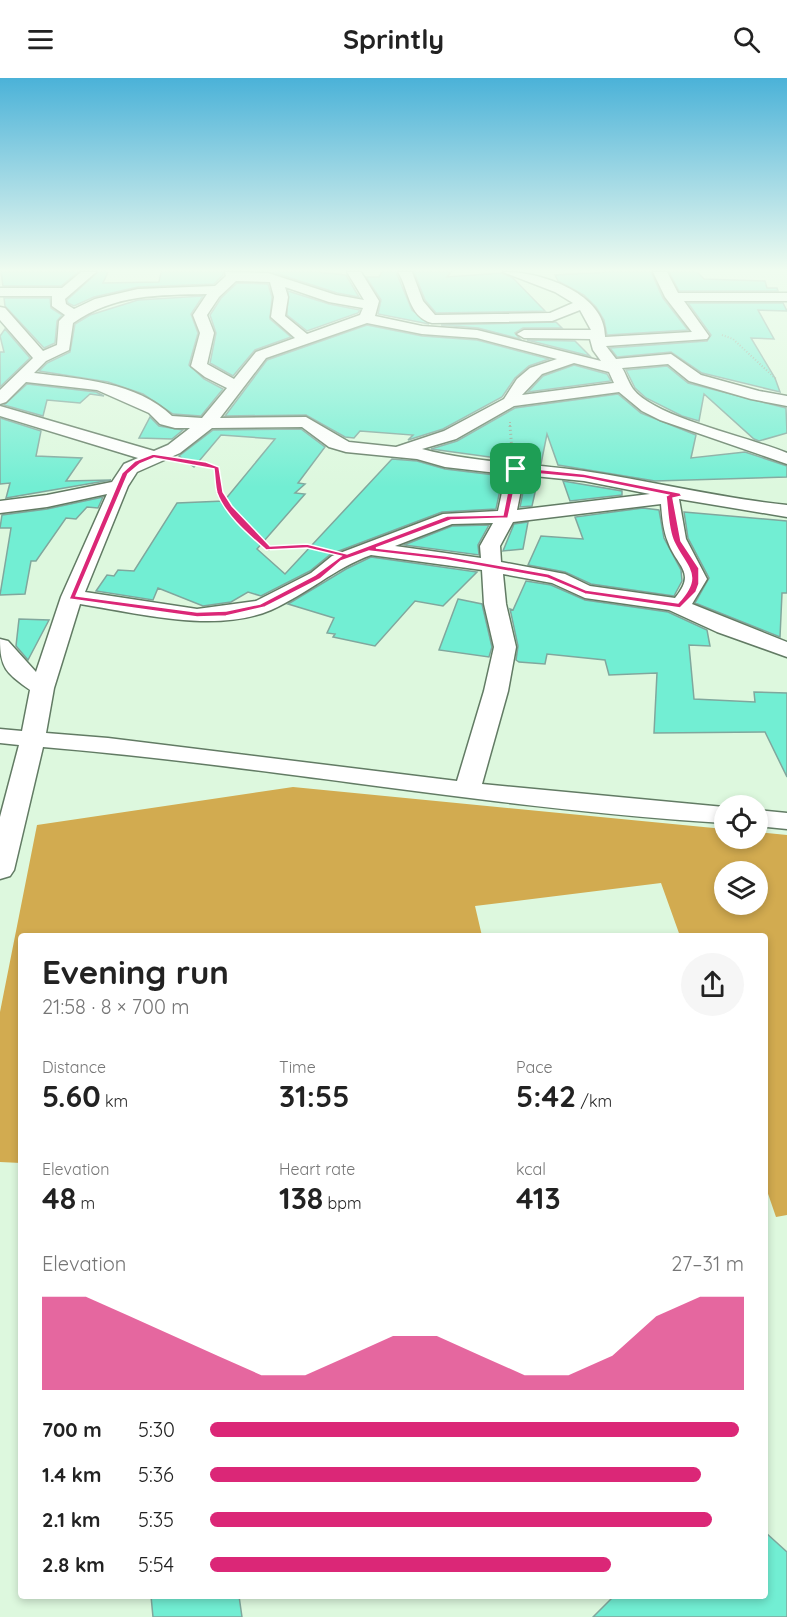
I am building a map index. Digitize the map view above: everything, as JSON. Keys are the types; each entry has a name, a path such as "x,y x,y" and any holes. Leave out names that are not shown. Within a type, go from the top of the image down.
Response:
{"street":[{"path":"29,344 41,358"},
{"path":"0,399 41,358 64,347 64,344"},
{"path":"204,344 199,366 234,385"},
{"path":"0,870 33,738 42,688 72,597 92,555 119,486 130,468 153,456 174,449 206,424 234,385 261,355 293,344"},
{"path":"513,344 569,359"},
{"path":"543,344 605,353 671,359 695,378 757,396 787,401"},
{"path":"602,344 622,387 632,397 665,414 787,459"},
{"path":"507,404 527,377 545,367 569,359 657,344"},
{"path":"24,377 91,384 151,407 170,422 206,424 306,422 340,446 419,453 445,462 591,477 674,496 787,511"},
{"path":"398,451 450,435 507,404 622,387"},
{"path":"0,411 39,421 103,445 153,456"},
{"path":"467,790 496,691 505,646 495,604 490,546 506,517 516,469"},
{"path":"0,507 47,501 119,486"},
{"path":"72,597 197,615 226,613 262,606 318,577 348,556 450,518 506,517 674,496"},
{"path":"674,496 677,541 692,563 696,575 693,592 680,605"},
{"path":"369,549 439,557 558,578 585,592 680,605 725,627 787,650"},
{"path":"0,646 21,672 42,688"},
{"path":"0,736 33,738 467,790 714,814"},
{"path":"768,819 787,821"}],"path":[{"path":"738,344 779,382"},
{"path":"507,404 516,469"},
{"path":"153,456 206,464 217,468 220,492 229,507 249,531 269,549 307,546 348,556"}],"shaded area":[{"path":"293,787 714,828 714,849 768,849 768,833 787,835 787,1215 776,1217 768,1194 768,933 679,933 661,883 475,906 481,933 18,933 18,1163 0,1162 0,1012 37,825"}],"building":[{"path":"2,344 18,344 30,358 0,387 0,352 4,352"},
{"path":"40,344 53,344 44,348"},
{"path":"71,344 195,344 189,365 204,379 223,389 201,416 173,414 143,394 108,382 39,371 47,363 70,352"},
{"path":"214,344 272,344 255,350 233,376 210,363"},
{"path":"313,344 491,344 549,359 529,366 515,378 502,397 443,429 408,440 413,435 360,431 354,438 345,437 306,415 225,416 267,360"},
{"path":"542,344 578,344 590,356"},
{"path":"668,344 754,344 775,378 780,392 702,373 671,352 617,357 610,348"},
{"path":"574,365 607,374 611,381 528,392 543,376"},
{"path":"667,366 688,383 786,408 787,433 759,441 754,439 704,394 699,421 682,416 646,398 635,388 626,370"},
{"path":"27,384 96,392 104,396 90,394 80,403 47,400 43,416 4,405"},
{"path":"618,394 641,413 696,435 691,458 745,452 787,466 787,477 655,481 558,465 547,434 541,464 431,449 457,441 515,408"},
{"path":"150,417 159,426 183,430 172,439 139,438"},
{"path":"0,418 41,431 36,456 82,458 66,481 111,480 6,498 10,483 0,484"},
{"path":"301,429 325,447 298,483 305,484 295,493 305,494 257,549 285,574 392,459 417,461 445,469 503,476 496,509 442,512 331,554 310,571 261,596 248,592 231,602 203,606 158,588 153,600 96,591 107,575 114,576 118,570 134,571 177,503 224,501 275,439 221,435 194,467 179,456 213,430"},
{"path":"526,477 538,479 532,506 520,507"},
{"path":"563,481 622,491 622,495 570,501"},
{"path":"103,497 98,508 87,507 76,519 66,518 36,561 31,561 25,594 0,595 11,528 0,528 2,515 47,509"},
{"path":"643,508 659,510 664,538 681,570 682,581 674,596 591,584 565,572 528,565 541,536 583,539 575,517"},
{"path":"684,512 787,521 787,593 782,593 780,637 695,603 709,578 688,538"},
{"path":"528,522 523,549 503,551 514,524"},
{"path":"489,525 478,545 479,555 404,545 452,526"},
{"path":"371,557 477,572 443,606 415,601 375,646 333,637 335,634 327,633 334,618 288,604 346,569"},
{"path":"526,581 551,585 585,600 668,612 707,630 710,646 689,645 694,699 755,702 754,692 787,693 787,777 765,732 654,733 657,673 609,675 605,660 547,654 545,664 516,660 518,646 510,609 513,610"},
{"path":"458,599 482,604 492,647 489,657 439,650"},
{"path":"19,619 49,620 28,660 16,646"},
{"path":"768,1535 787,1552 787,1617 593,1617 611,1599 768,1599"},
{"path":"151,1599 239,1599 242,1617 153,1617"}],"route":[{"path":"153,456 214,465 217,468 220,492 229,507 249,531 269,549 307,546 348,556 450,518 506,517 516,469 584,476 680,495 669,496 677,541 695,568 696,584 693,592 680,605 585,592 558,578 549,576 446,558 369,549 339,560 318,577 252,609 197,615 72,597 92,555 125,473 138,462 153,456"}]}
